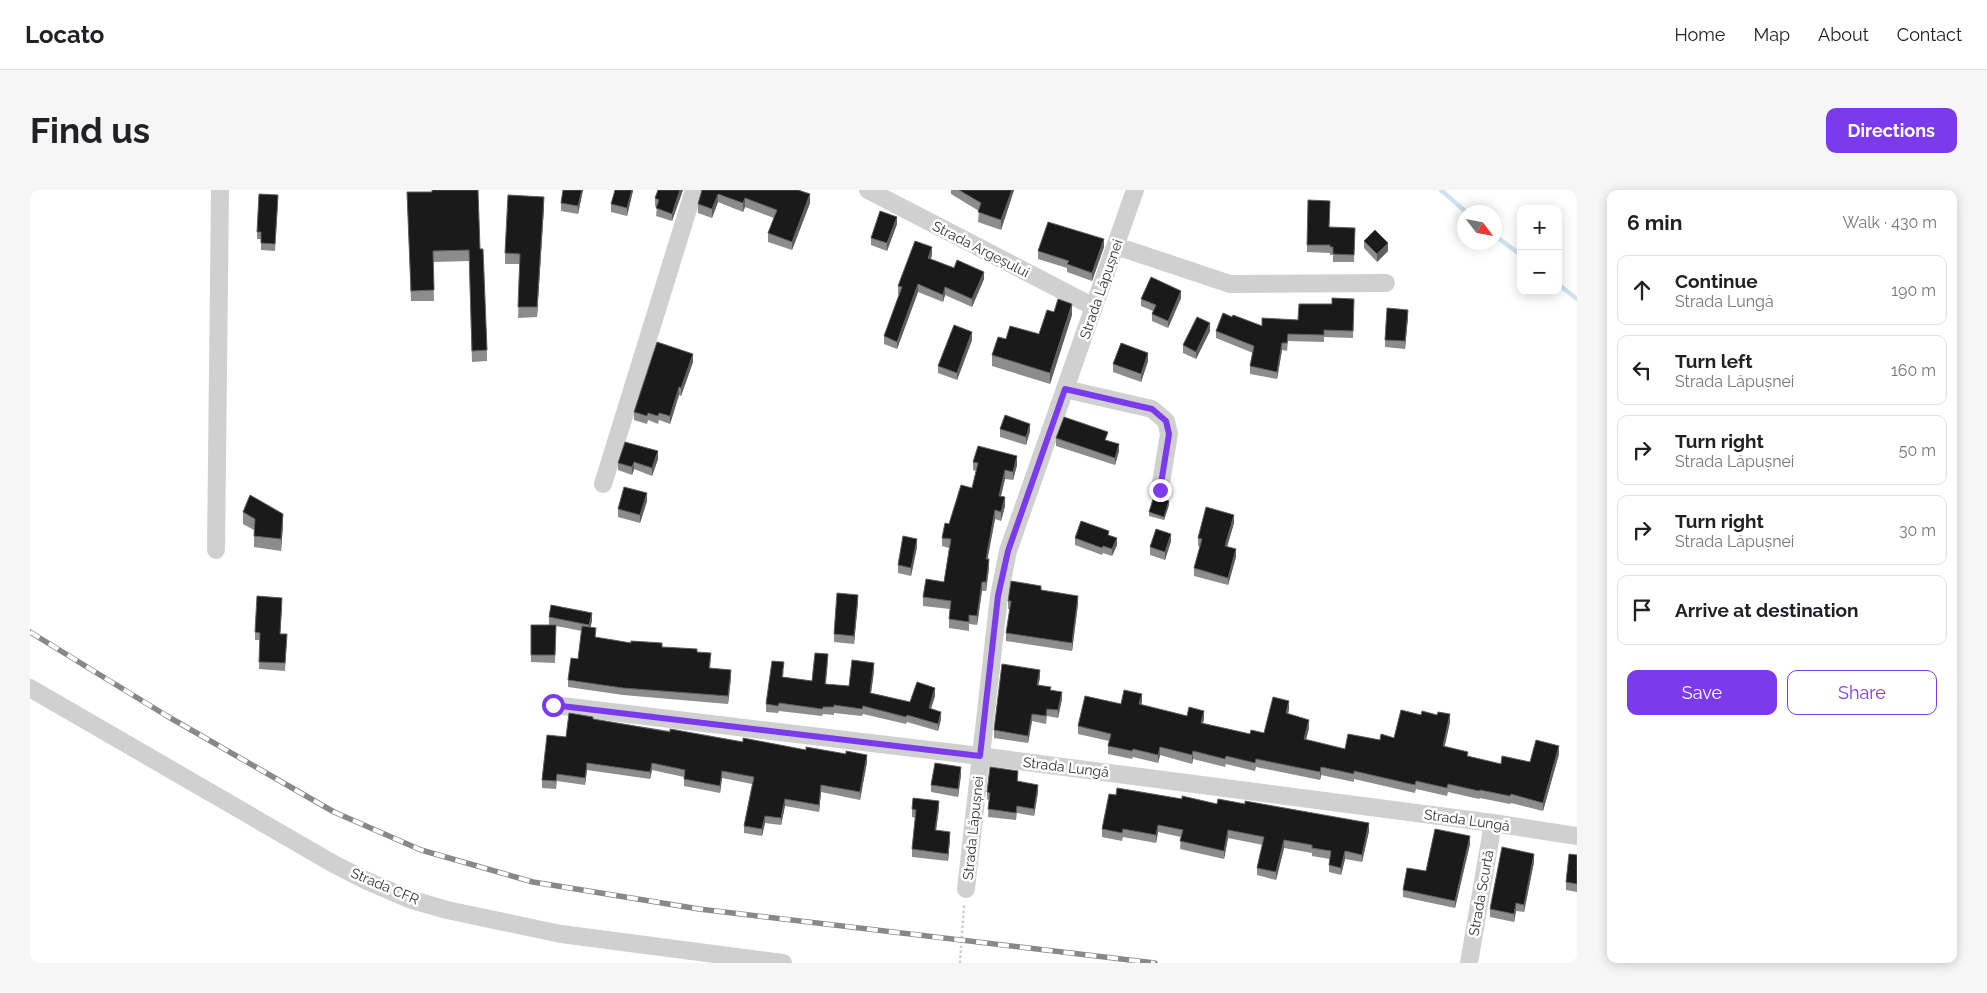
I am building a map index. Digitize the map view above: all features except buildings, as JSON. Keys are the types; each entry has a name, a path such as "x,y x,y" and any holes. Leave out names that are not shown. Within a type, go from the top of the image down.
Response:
{"street":[{"path":"216,550 220,190"},
{"path":"603,484 694,190"},
{"name":"Strada Argeșului","path":"868,190 1094,307"},
{"name":"Strada Lăpușnei","path":"966,889 998,596 1008,551 1135,190"},
{"path":"1116,246 1230,284 1386,283"},
{"path":"1065,389 1152,409 1166,421 1169,434 1160,490"},
{"name":"Strada CFR","path":"30,688 332,863 367,881 410,899 447,910 562,934 782,963"},
{"name":"Strada Lungă","path":"553,705 980,756 1493,823 1577,836"},
{"name":"Strada Scurtă","path":"1469,963 1493,823"}],"path":[{"path":"960,963 966,889"}],"waterway":[{"path":"1441,190 1458,205"},
{"path":"1502,241 1517,252"},
{"path":"1562,287 1577,299"}],"railway":[{"path":"30,632 167,716 334,812 421,850 533,882 699,909 1155,963"}],"route":[{"path":"553,705 980,756 998,596 1008,551 1065,389 1152,409 1166,421 1169,427 1169,434 1160,490"}]}
